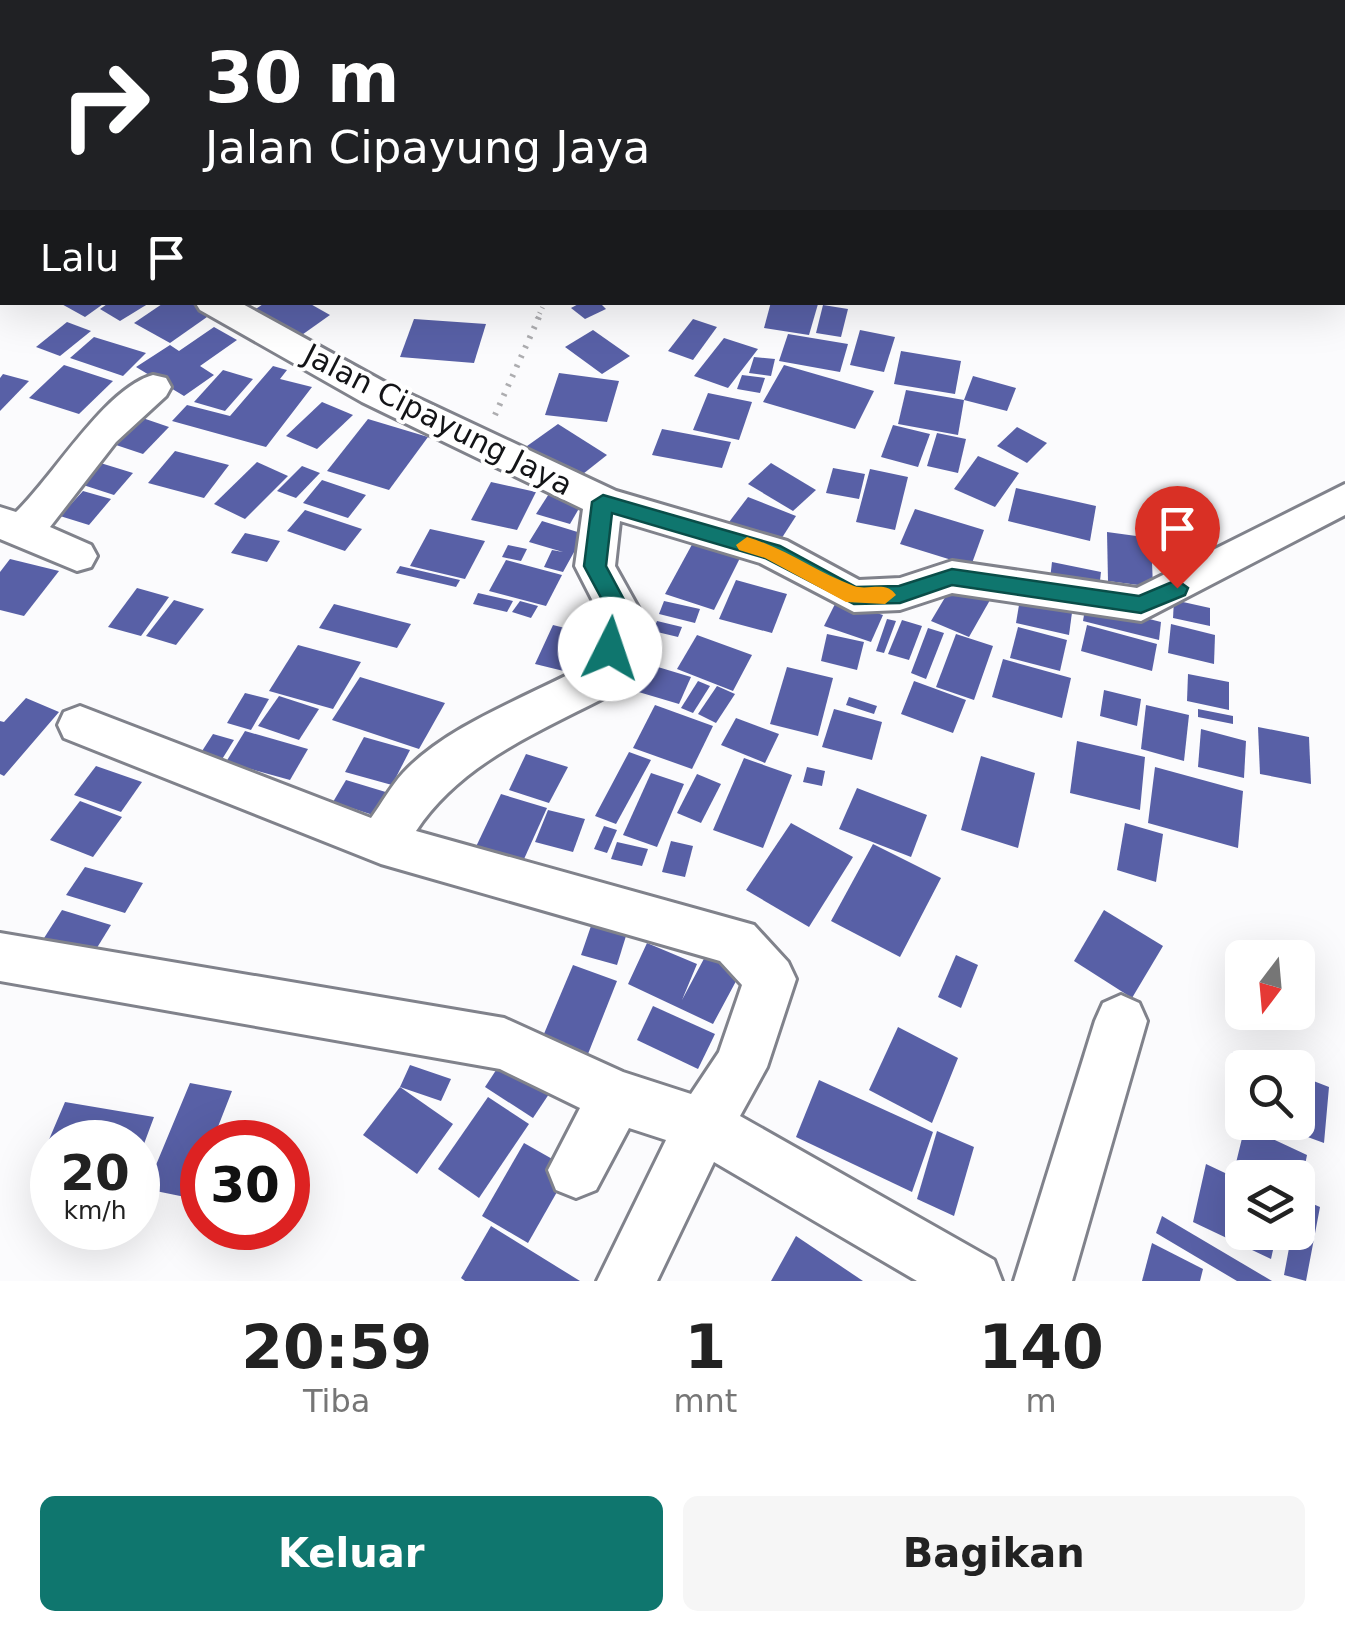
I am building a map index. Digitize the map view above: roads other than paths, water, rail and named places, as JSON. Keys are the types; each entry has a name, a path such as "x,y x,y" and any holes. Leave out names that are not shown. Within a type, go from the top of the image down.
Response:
{"street":[{"name":"Jalan Cipayung Jaya","path":"217,305 375,393 603,502 772,552 854,596 900,594 952,577 1141,605 1345,498"},
{"path":"11,526 47,506 103,433 153,386"},
{"path":"381,843 420,786 500,726 517,723 602,678 618,609 595,566 603,502"},
{"path":"11,526 77,556"},
{"path":"80,725 381,843 736,942 770,979 740,1067 702,1125 626,1281"},
{"path":"0,957 504,1044 616,1097 702,1125 973,1281"},
{"path":"1043,1281 1121,1021"},
{"path":"576,1170 616,1097"}]}
